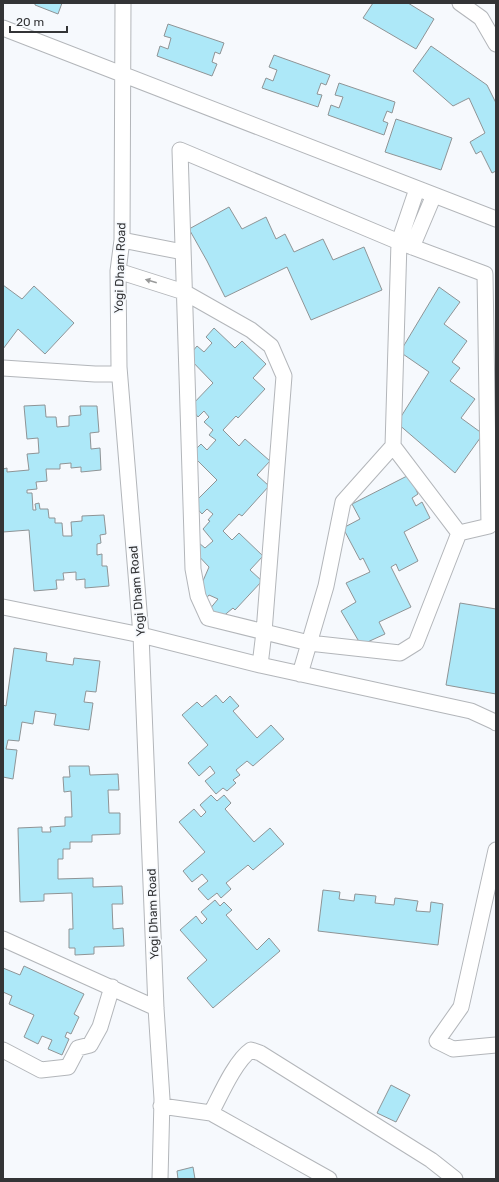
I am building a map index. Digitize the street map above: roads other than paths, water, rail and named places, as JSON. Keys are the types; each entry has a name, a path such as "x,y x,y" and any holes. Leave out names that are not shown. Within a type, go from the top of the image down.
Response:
{"street":[{"name":"Yogi Dham Road","path":"122,3 122,240 118,271 119,374 141,635 161,1106 160,1179"},
{"path":"460,3 481,18 496,44"},
{"path":"3,28 496,219"},
{"path":"180,150 405,244 485,274 489,526 459,533 416,644 400,653 309,643 208,618 198,596 193,569 180,150"},
{"path":"300,674 326,586 343,502 393,446 405,244 418,188"},
{"path":"405,244 434,195"},
{"path":"122,240 183,252"},
{"path":"118,271 184,292 251,330 270,346 284,376 264,632 260,665"},
{"path":"3,368 95,374 119,374"},
{"path":"393,446 459,533"},
{"path":"3,607 141,635 260,665 471,711 496,723"},
{"path":"496,850 461,1007 437,1041 453,1049 496,1045"},
{"path":"3,939 156,1008"},
{"path":"3,1050 41,1070 68,1067 78,1048 90,1045 100,1028 112,988"},
{"path":"211,1113 232,1074 245,1054 251,1050 260,1053 424,1156 455,1179"},
{"path":"161,1106 211,1113 329,1179"}]}
